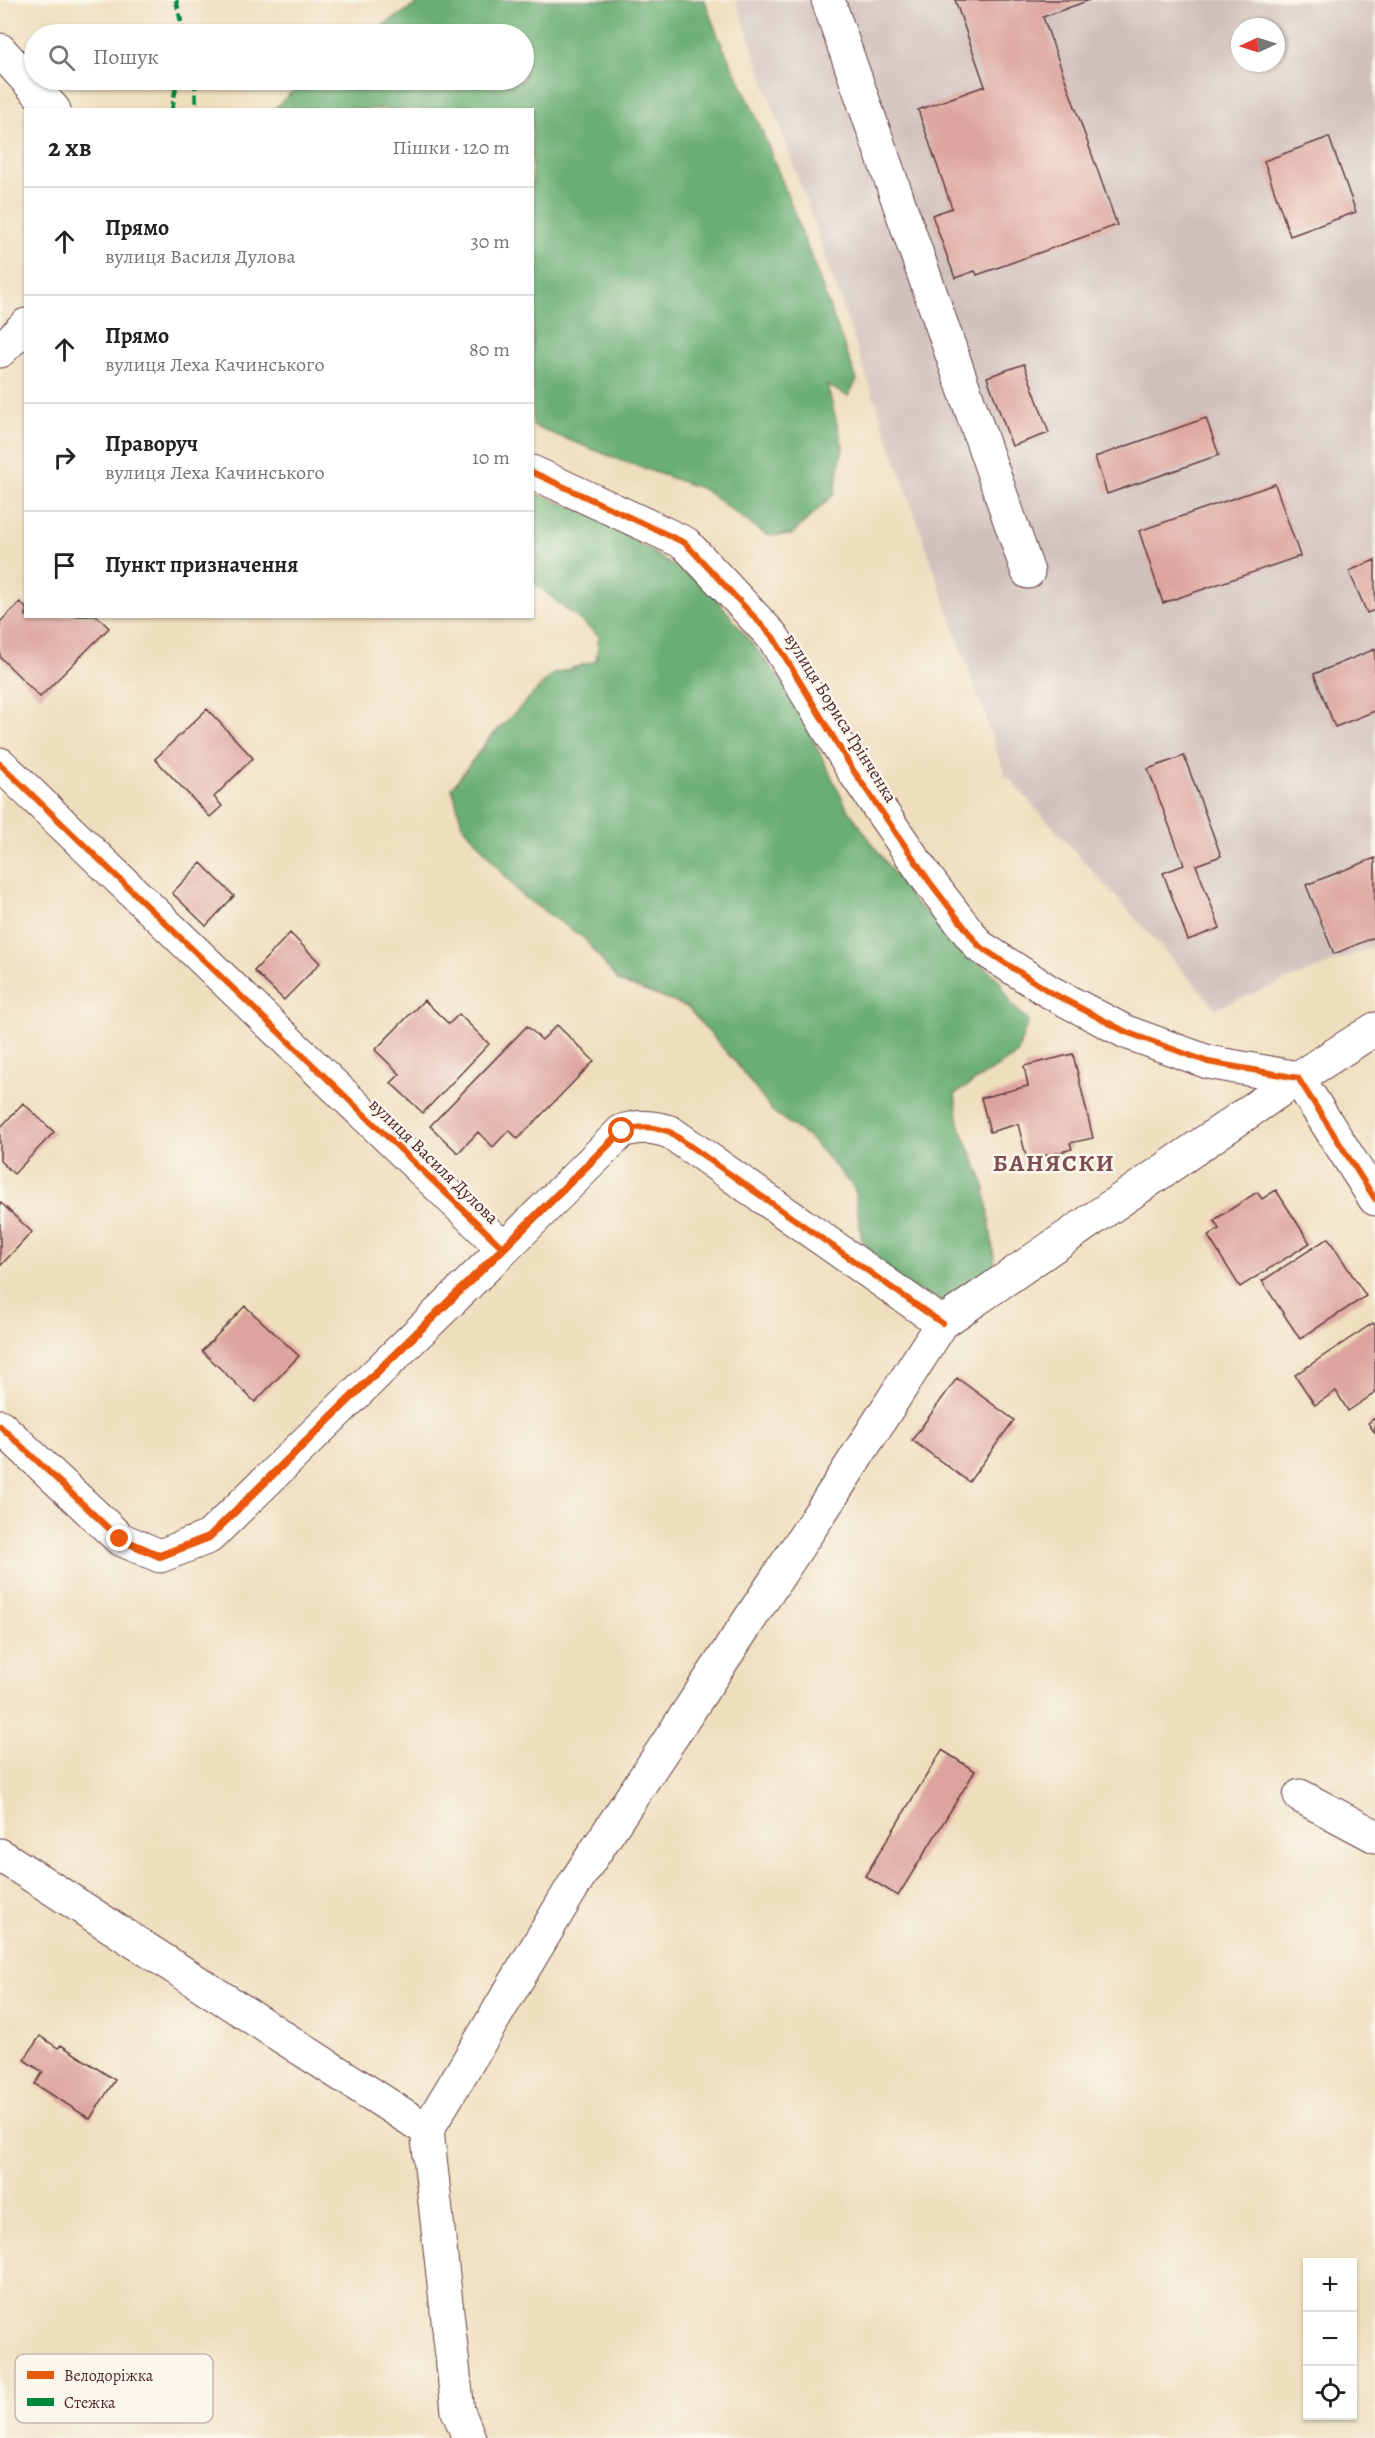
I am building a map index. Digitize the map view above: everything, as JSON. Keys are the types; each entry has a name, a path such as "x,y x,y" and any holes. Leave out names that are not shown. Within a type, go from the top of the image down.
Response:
{"street":[{"path":"828,0 1028,572"},
{"path":"0,50 24,77"},
{"path":"36,90 52,108"},
{"path":"0,351 24,327"},
{"name":"вулиця Бориса Грінченка","path":"534,473 686,543 774,637 853,770 929,881 978,946 1059,997 1126,1032 1208,1062 1298,1078"},
{"name":"вулиця Василя Дулова","path":"0,764 504,1248 622,1131 639,1126 658,1128 670,1132 942,1323"},
{"path":"470,2438 458,2411 427,2130 578,1878 834,1492 942,1323 1298,1078 1375,1029"},
{"path":"1298,1078 1375,1199"},
{"path":"0,1426 120,1539 160,1556 209,1537 504,1248"},
{"path":"1300,1796 1375,1836"},
{"path":"0,1855 427,2130"}],"shaded area":[{"path":"736,0 1375,0 1375,946 1216,1008 1005,774"}],"green space":[{"path":"446,0 705,0 716,31 771,153 857,380 848,396 827,385 843,447 834,494 791,535 766,535 703,489 534,426 534,108 275,108 294,90 534,90 534,24 386,24 420,2"},
{"path":"534,492 599,517 709,589 787,688 847,808 914,902 999,980 1012,1005 1028,1021 1017,1054 955,1094 959,1125 984,1183 995,1265 942,1301 899,1283 862,1240 854,1188 813,1141 772,1111 737,1064 687,1007 618,981 585,939 522,896 462,824 452,788 488,740 553,674 596,661 599,636 534,583"}],"building":[{"path":"955,0 1090,0 1043,17 1117,225 977,275 975,271 955,278 932,215 952,208 918,110 985,86"},
{"path":"1329,137 1356,212 1290,236 1264,161"},
{"path":"1024,364 1049,433 1012,446 987,377"},
{"path":"1206,418 1219,455 1107,494 1095,457"},
{"path":"1275,484 1300,556 1163,603 1139,531"},
{"path":"1375,560 1375,610 1367,613 1349,571"},
{"path":"20,602 24,606 24,618 99,618 109,628 40,697 0,657 0,622"},
{"path":"1375,649 1375,711 1335,727 1314,674"},
{"path":"207,709 253,758 214,797 222,806 210,817 155,759"},
{"path":"1184,756 1221,856 1196,865 1220,928 1188,940 1163,873 1184,865 1148,769"},
{"path":"1375,858 1375,937 1334,954 1306,885"},
{"path":"201,863 234,896 206,926 172,893"},
{"path":"290,933 320,963 284,1000 254,971"},
{"path":"424,1000 449,1024 459,1014 489,1044 423,1113 391,1083 400,1074 375,1050"},
{"path":"557,1025 594,1061 518,1139 509,1130 493,1147 478,1132 458,1153 430,1126 527,1026 542,1040"},
{"path":"1073,1054 1093,1138 1070,1143 1072,1149 1027,1160 1018,1124 990,1132 981,1098 1028,1086 1024,1066"},
{"path":"23,1103 54,1132 14,1174 0,1161 0,1128"},
{"path":"1276,1190 1310,1243 1240,1287 1208,1236 1219,1229 1214,1220 1257,1192 1262,1199"},
{"path":"0,1202 32,1232 0,1266"},
{"path":"1328,1238 1366,1296 1300,1339 1262,1281"},
{"path":"245,1306 299,1356 255,1402 202,1351"},
{"path":"1373,1323 1375,1326 1375,1393 1348,1411 1336,1391 1315,1405 1295,1375"},
{"path":"957,1378 1014,1420 969,1482 912,1440"},
{"path":"1375,1418 1375,1433 1368,1423"},
{"path":"942,1750 975,1771 898,1896 865,1876"},
{"path":"40,2036 58,2048 61,2045 115,2080 90,2119 35,2084 43,2072 24,2060"}],"marked path":[{"path":"176,0 182,24"},
{"path":"172,108 175,90"},
{"path":"195,90 196,108"}],"cycle path":[{"path":"534,473 685,543 773,637 853,770 929,881 979,946 1050,992 1126,1032 1208,1062 1298,1078 1375,1199"},
{"path":"0,764 504,1249 622,1131 652,1128 670,1132 942,1323"},
{"path":"0,1426 120,1539 160,1556 209,1537 504,1249"}],"district":[{"name":"БАНЯСКИ","path":"1054,1163"}],"route":[{"path":"120,1539 160,1556 209,1537 622,1131"}]}
